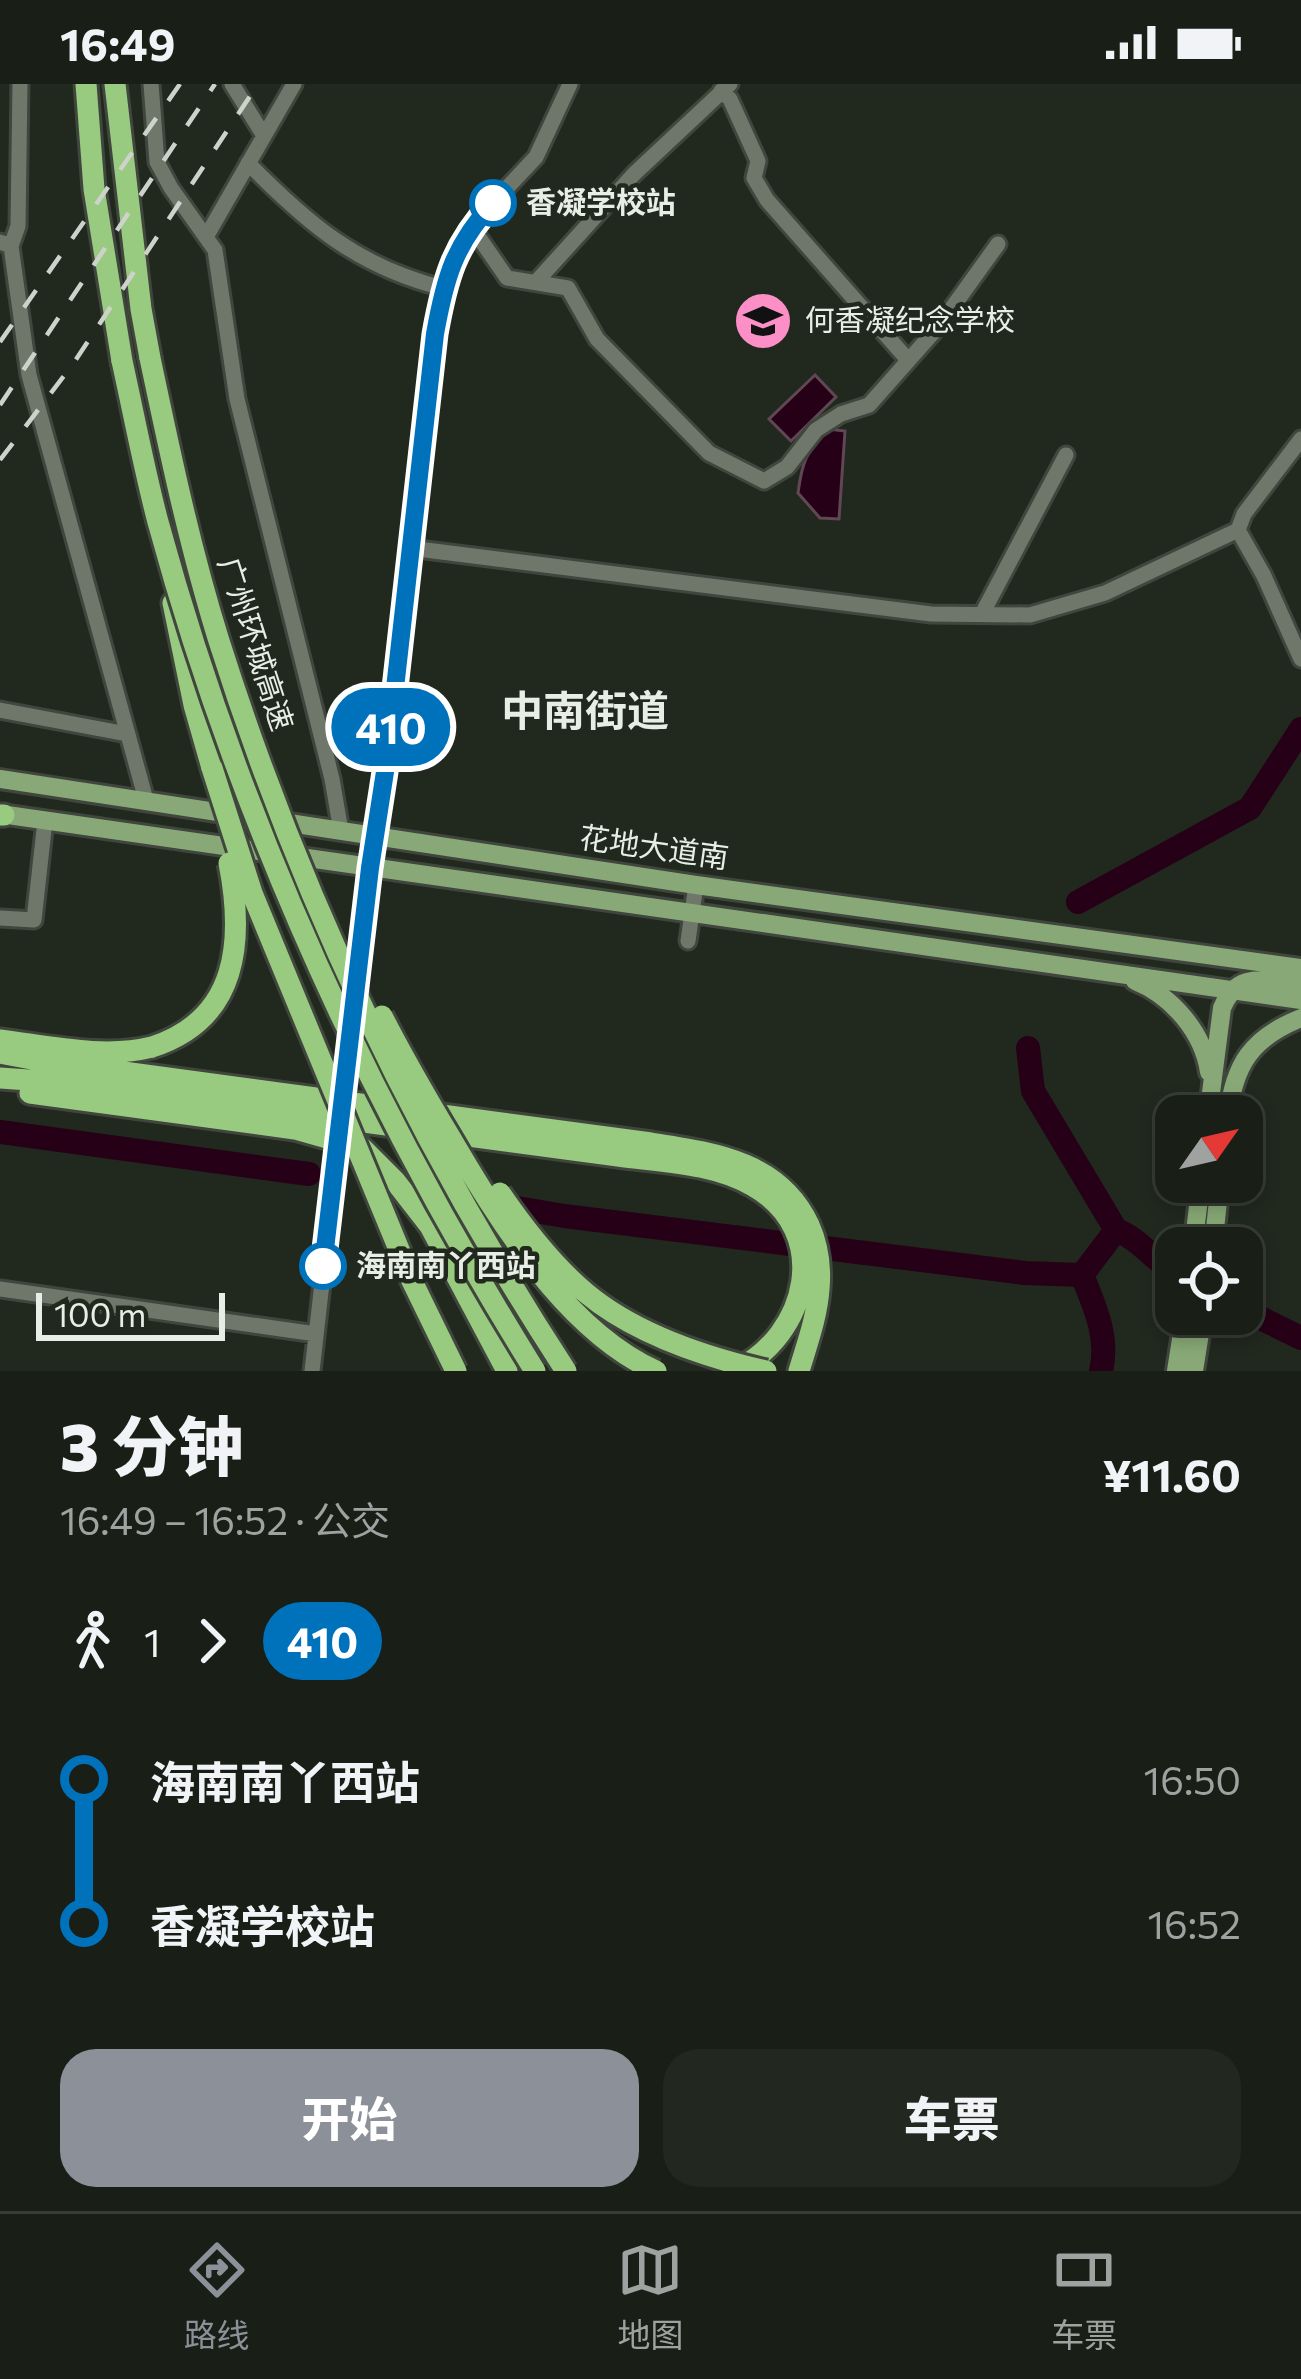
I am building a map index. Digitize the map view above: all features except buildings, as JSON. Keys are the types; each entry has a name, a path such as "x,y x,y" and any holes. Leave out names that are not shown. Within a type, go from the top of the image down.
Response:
{"highway":[{"name":"广州环城高速","path":"86,84 94,189 122,361 148,485 206,678 290,907 345,1028 408,1152 535,1371"},
{"name":"广州环城高速","path":"115,84 150,358 200,575 254,741 306,882 365,1015 471,1216 566,1371"},
{"path":"148,485 194,705 251,893 412,1280 456,1371"},
{"path":"254,741 303,859 391,1033 476,1180 537,1269 606,1339 656,1371"},
{"path":"0,1040 126,1051 152,1047 182,1034 203,1017 224,989 237,926 212,768"},
{"path":"391,1033 514,1213 579,1287 609,1310 649,1330 766,1371"},
{"path":"0,1053 651,1143 743,1163 774,1180 793,1198 815,1243 820,1287 800,1371"},
{"path":"0,1078 70,1083 618,1156 738,1178 765,1193 788,1220 800,1248 803,1275 797,1306 781,1336 762,1355 734,1371"},
{"path":"0,1088 296,1129 362,1148 430,1226 507,1371"}],"main road":[{"name":"花地大道南","path":"0,779 696,885 1301,968"},
{"name":"花地大道南","path":"0,814 1301,1000"},
{"path":"1114,974 1144,985 1175,1006 1207,1056 1209,1095"},
{"path":"1211,1095 1222,1008 1232,991 1259,979 1301,983"},
{"path":"1232,1095 1243,1060 1258,1042 1301,1018"},
{"path":"1176,1371 1190,1335"},
{"path":"1194,1371 1196,1335"}],"street":[{"path":"20,84 18,226 5,244 29,375 146,800"},
{"path":"151,84 157,162 215,250 237,399 341,831"},
{"path":"232,84 264,136"},
{"path":"206,236 294,84"},
{"path":"346,1070 443,288 456,251 472,226 536,157 570,84"},
{"path":"536,283 634,174 725,87 758,161 754,178 767,200 908,360"},
{"path":"248,163 293,208 351,253 443,288"},
{"path":"472,226 507,278 568,288 597,339 709,453 764,481 787,467 816,430 841,414 869,405 939,326 998,244"},
{"path":"410,548 931,614 1030,615 1105,593 1238,530 1244,514 1301,439"},
{"path":"982,614 1066,455"},
{"path":"1238,530 1297,638 1301,659"},
{"path":"0,710 128,734"},
{"path":"0,918 34,920 45,821"},
{"path":"688,941 696,885"},
{"path":"312,1371 334,1169"},
{"path":"0,1289 316,1334"}],"shaded area":[{"path":"815,375 836,397 791,441 769,419"},
{"path":"828,429 845,431 839,519 820,518 798,493 806,458"}],"waterway":[{"path":"1078,902 1250,808 1301,729"},
{"path":"1028,1048 1033,1091 1116,1230 1155,1257"},
{"path":"0,1132 309,1174"},
{"path":"412,1190 564,1216 790,1244"},
{"path":"1101,1371 1102,1334 1082,1275 1116,1230"},
{"path":"825,1248 1025,1273 1082,1275"},
{"path":"1263,1319 1301,1338"}],"railway":[{"path":"0,342 180,84"},
{"path":"0,405 215,84"},
{"path":"0,460 73,364 258,84"}],"bus line":[{"name":"410","path":"323,1266 435,334 456,251 493,203"}],"place":[{"name":"香凝学校站","path":"493,203"},
{"name":"何香凝纪念学校","path":"763,321"},
{"name":"海南南丫西站","path":"323,1266"}],"district":[{"name":"中南街道","path":"585,711"}]}
